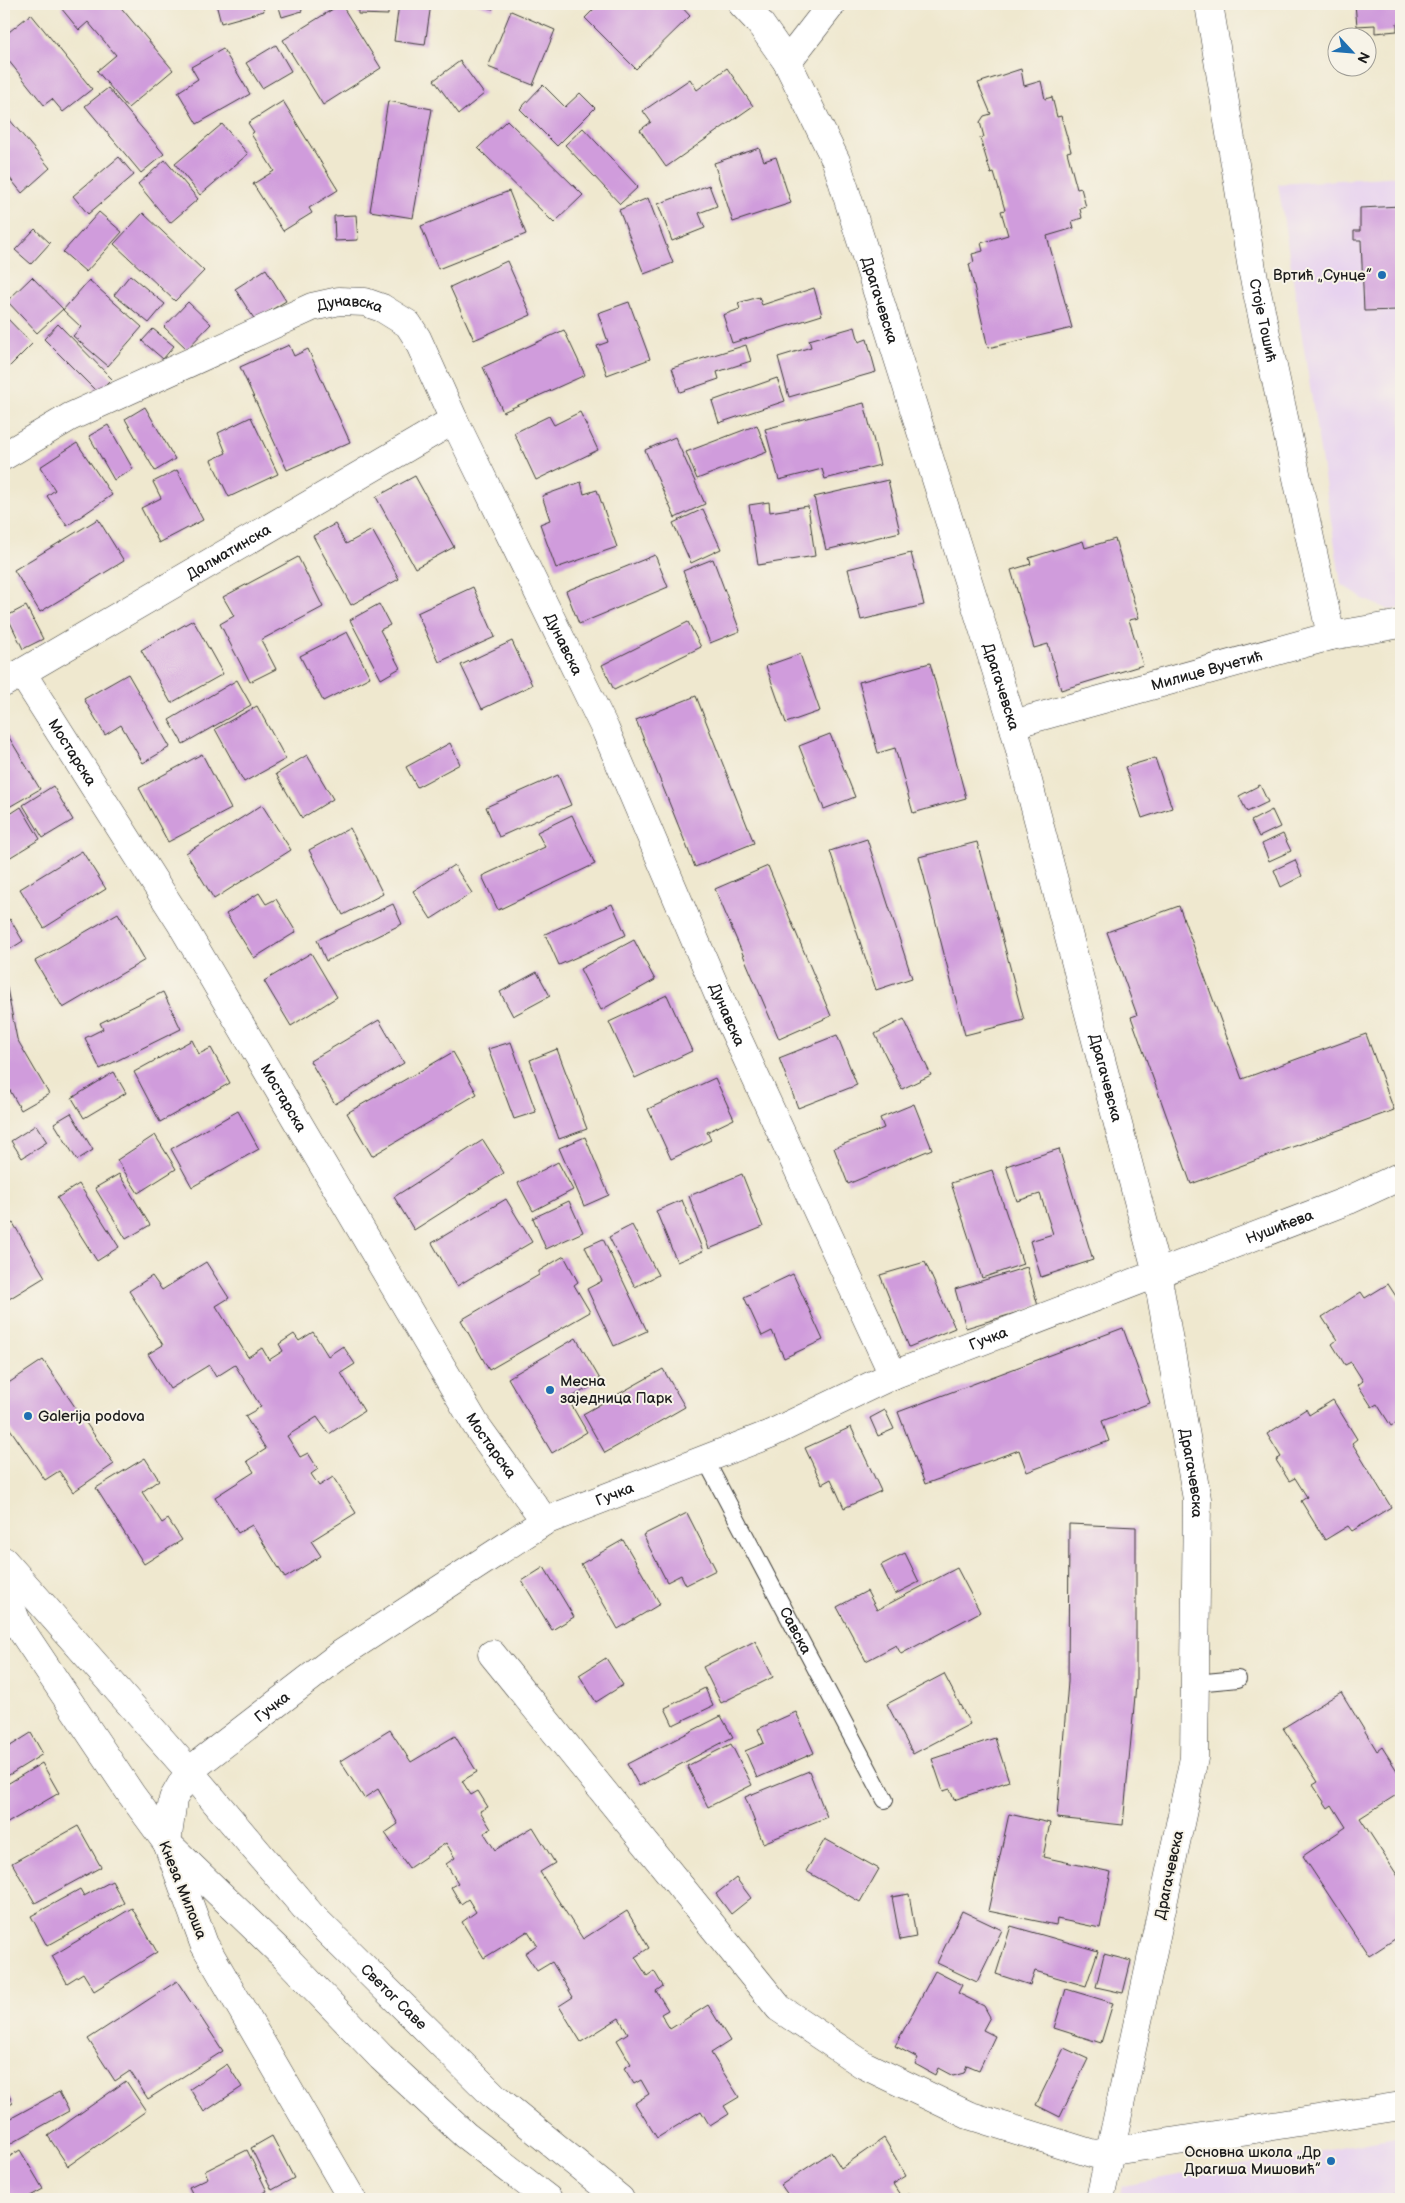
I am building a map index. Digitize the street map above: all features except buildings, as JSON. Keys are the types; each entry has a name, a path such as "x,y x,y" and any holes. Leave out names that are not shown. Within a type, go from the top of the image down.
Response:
{"street":[{"name":"Драгачевска","path":"742,4 759,22 787,62 836,160 1013,724 1157,1272 1197,1499 1194,1758 1100,2199"},
{"path":"787,62 832,4"},
{"name":"Стоје Тошић","path":"1209,4 1252,269 1331,636"},
{"name":"Дунавска","path":"4,456 70,417 312,307 339,300 365,302 382,308 408,324 417,338 454,420 605,729 730,1022 893,1375"},
{"name":"Далматинска","path":"13,678 454,420"},
{"name":"Милице Вучетић","path":"1013,724 1331,636 1401,624"},
{"name":"Мостарска","path":"13,678 180,922 476,1425 545,1521"},
{"name":"Нушићева","path":"1157,1272 1349,1200 1401,1176"},
{"name":"Гучка","path":"166,1842 173,1799 189,1772 341,1654 545,1521 770,1434 893,1375 1157,1272"},
{"path":"4,1562 189,1772"},
{"name":"Кнеза Милоша","path":"4,1589 18,1625 131,1794 166,1842 204,1944 352,2199"},
{"path":"492,1654 779,2008 864,2064 968,2115 1094,2154 1109,2154 1401,2106"},
{"name":"Светог Саве","path":"189,1772 311,1915 488,2090 620,2199"},
{"path":"166,1842 285,1957 402,2076 465,2135 548,2199"}],"lane":[{"name":"Савска","path":"705,1459 885,1800"},
{"path":"1195,1683 1238,1679"}],"shaded area":[{"path":"1401,176 1401,608 1390,610 1363,599 1341,584 1278,184"},
{"name":"Основна школа „Др Драгиша Мишовић”","path":"1401,2137 1401,2199 1119,2199 1122,2186"}],"place":[{"name":"Вртић „Сунце”","path":"1382,275"},
{"name":"Месна заједница Парк","path":"550,1390"},
{"name":"Galerija podova","path":"28,1416"},
{"name":"Основна школа „Др Драгиша Мишовић”","path":"1331,2161"}]}
